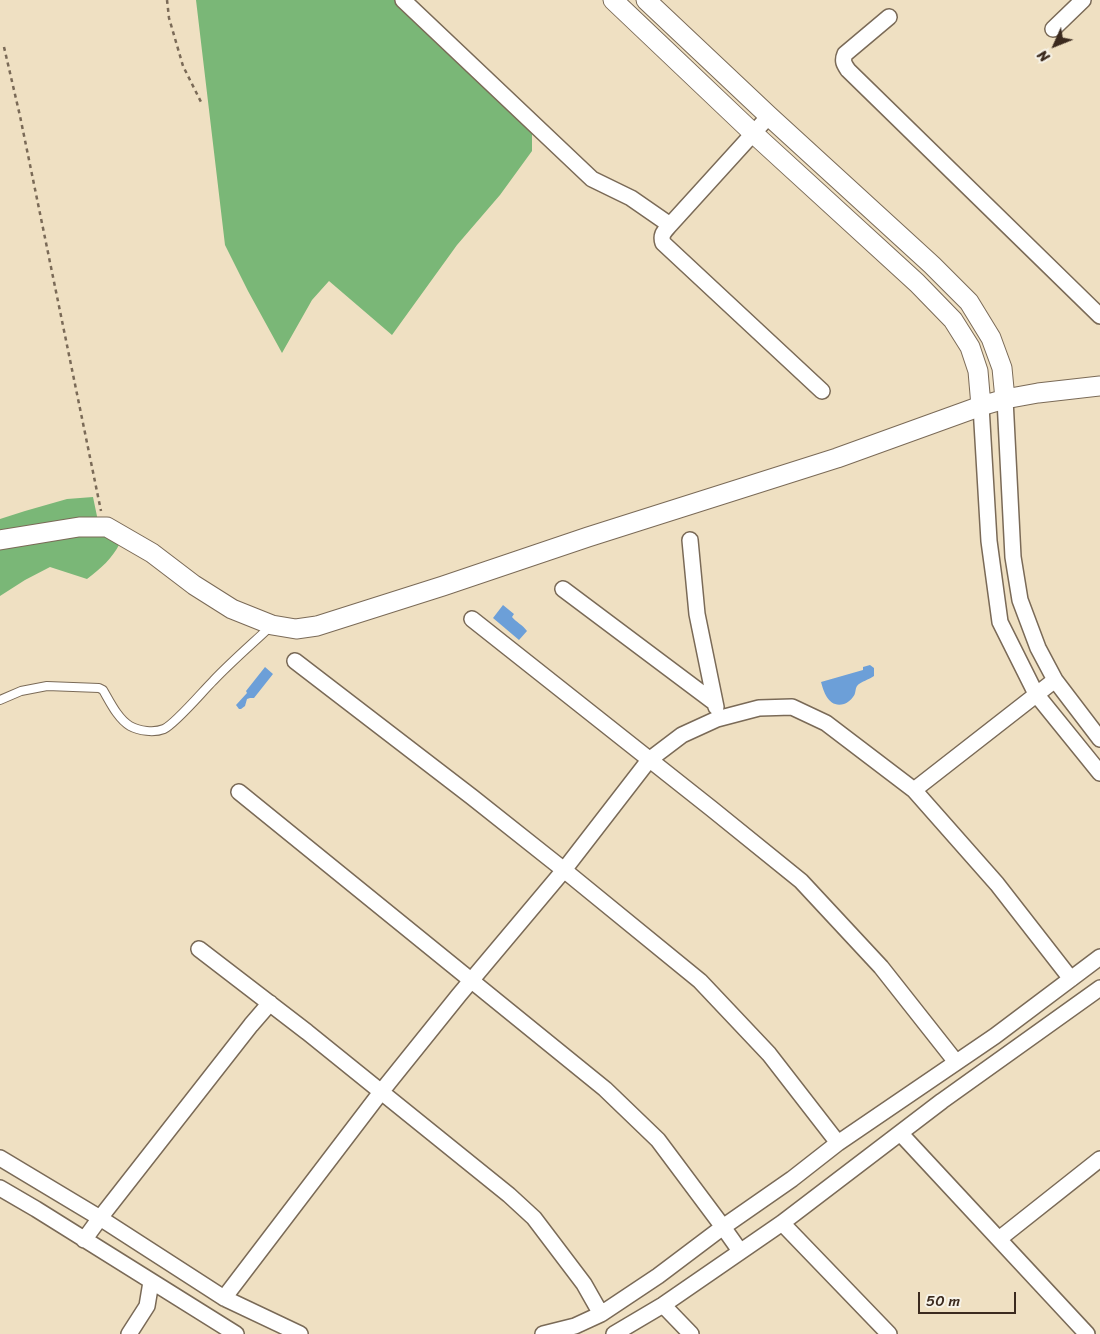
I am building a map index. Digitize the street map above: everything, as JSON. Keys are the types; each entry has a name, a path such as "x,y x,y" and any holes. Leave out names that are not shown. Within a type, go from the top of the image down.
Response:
{"street":[{"path":"403,0 592,179 631,198 670,225"},
{"path":"613,0 753,133 917,283 953,320 970,347 978,371 987,521 1000,622 1036,694 1100,773"},
{"path":"646,0 932,265 969,302 991,338 1002,368 1013,557 1020,600 1038,648 1054,680 1100,739"},
{"path":"1053,29 1083,0"},
{"path":"889,17 845,54 844,65 1100,316"},
{"path":"684,67 700,51"},
{"path":"769,116 662,234 661,238 663,243 822,391"},
{"path":"917,283 932,265"},
{"path":"0,540 79,527 107,527 152,553 194,585 232,609 272,625 296,629 317,626 837,458 981,406 1005,399 1100,386"},
{"path":"985,490 1010,490"},
{"path":"987,521 1012,522"},
{"path":"690,540 697,614 717,719"},
{"path":"563,589 715,703"},
{"path":"472,619 800,881 881,967 956,1062"},
{"path":"295,662 383,728 564,870 700,981 769,1054 838,1143"},
{"path":"914,790 1054,680"},
{"path":"224,1298 381,1092 564,870 649,760 682,735 717,719 758,708 792,707 826,723 914,790 998,884 1071,979"},
{"path":"239,792 605,1089 658,1140 740,1251"},
{"path":"199,949 307,1032 509,1195 534,1218 584,1284 601,1314"},
{"path":"543,1334 574,1326 601,1314 658,1276 723,1227 792,1179 838,1143 995,1036 1100,957"},
{"path":"614,1334 662,1305 782,1223 942,1101 1100,988"},
{"path":"84,1240 270,1003"},
{"path":"926,1083 942,1101"},
{"path":"901,1134 1087,1334"},
{"path":"0,1158 100,1218 224,1298 300,1334"},
{"path":"999,1239 1100,1159"},
{"path":"0,1188 236,1334"},
{"path":"782,1223 889,1334"},
{"path":"129,1334 147,1306 151,1282"},
{"path":"147,1306 175,1297"},
{"path":"662,1305 691,1334"}],"lane":[{"path":"0,700 21,691 47,686 99,688 103,690 121,719 129,726 151,731 164,729 221,672 272,625"}],"path":[{"path":"167,0 169,18 183,66 202,104"},
{"path":"4,47 20,116 100,510 107,527"}],"green space":[{"path":"196,0 399,0 532,133 532,151 500,195 457,245 392,335 329,281 312,300 282,353 225,245"},
{"path":"93,497 98,521 120,543 106,563 87,579 50,567 0,596 0,519 67,499"}],"water":[{"path":"503,605 514,614 512,617 527,631 519,640 493,618"},
{"path":"870,665 874,668 874,676 856,687 854,696 849,701 839,705 828,699 821,682 863,670 863,667"},
{"path":"265,667 273,674 254,698 247,699 245,706 239,709 236,705"}]}
